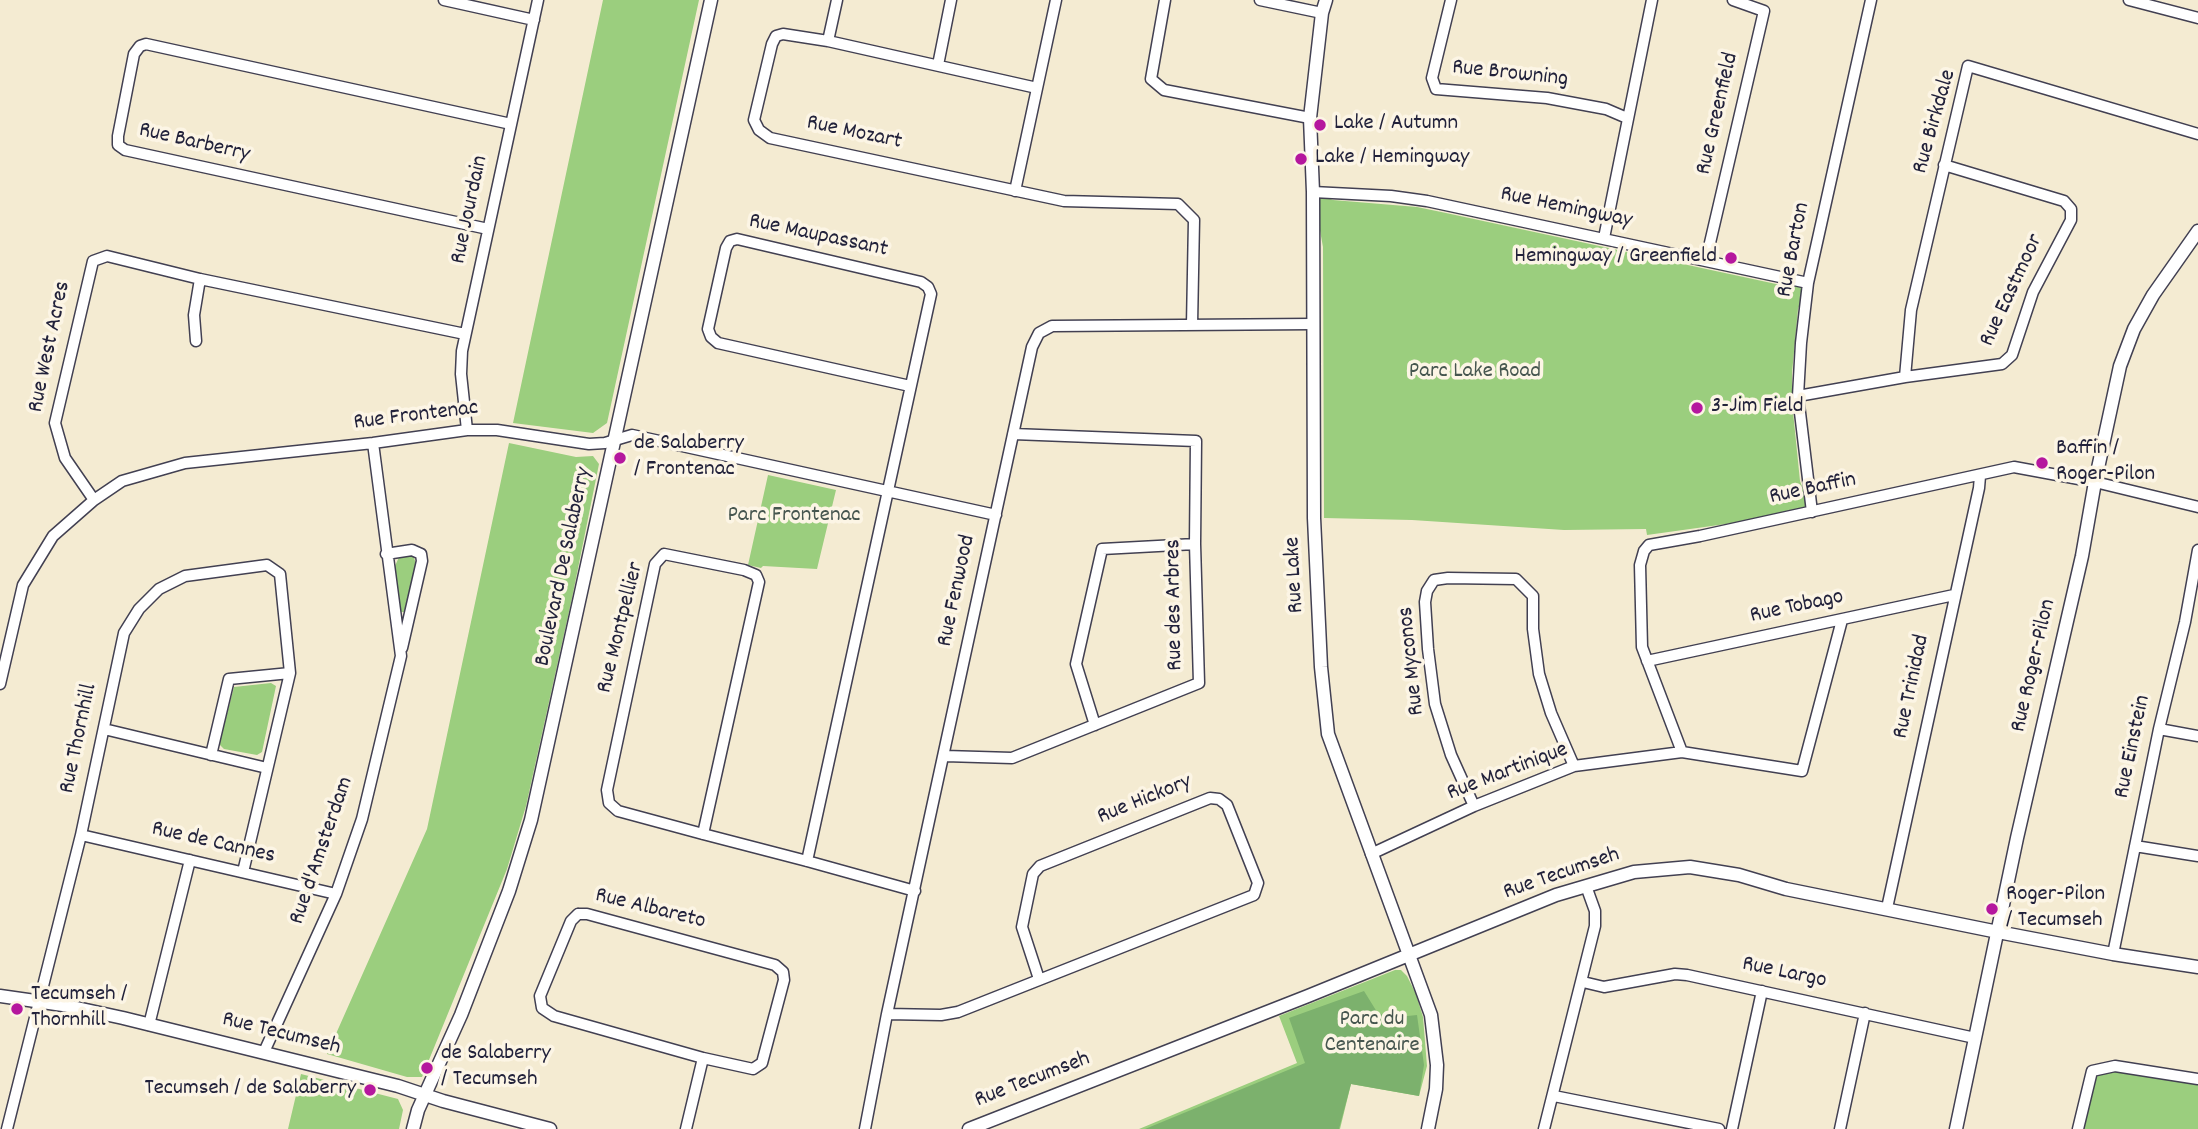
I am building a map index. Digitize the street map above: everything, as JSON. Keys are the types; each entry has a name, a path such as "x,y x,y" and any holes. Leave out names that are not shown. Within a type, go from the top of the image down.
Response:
{"street":[{"path":"444,0 534,20"},
{"name":"Rue Jourdain","path":"467,430 460,365 465,334 538,0"},
{"name":"Boulevard De Salaberry","path":"413,1129 418,1110 467,998 526,842 710,0"},
{"path":"828,41 837,0"},
{"path":"938,65 951,0"},
{"path":"1015,191 1056,0"},
{"path":"1165,0 1151,79 1164,90 1310,118"},
{"path":"1260,0 1324,6"},
{"name":"Rue Browning","path":"1451,0 1432,78 1436,89 1547,98 1606,109 1627,118"},
{"path":"1604,238 1652,0"},
{"name":"Rue Greenfield","path":"1706,260 1765,11 1732,0"},
{"name":"Rue Barton","path":"1812,512 1798,396 1808,283 1871,0"},
{"path":"2129,0 2145,2 2198,18"},
{"name":"Rue Lake","path":"1324,6 1310,118 1313,192 1314,518 1321,667 1328,734 1431,1015 1435,1040 1436,1089 1427,1129"},
{"name":"Rue Mozart","path":"1037,88 828,41 783,34 776,36 772,44 754,120 759,130 770,138 1064,201 1178,204 1194,220 1192,325"},
{"name":"Rue Barberry","path":"488,229 125,150 118,145 118,136 134,54 140,46 146,44 511,124"},
{"name":"Rue Birkdale","path":"1905,377 1910,310 1968,66 2198,134"},
{"name":"Rue Eastmoor","path":"1798,396 1905,377 2003,364 2012,355 2033,292 2071,220 2071,209 2064,201 1944,165"},
{"name":"Rue Hemingway","path":"1313,192 1413,199 1808,283"},
{"name":"Rue Roger-Pilon","path":"1956,1129 2017,838 2082,556 2120,366 2134,329 2153,295 2198,230"},
{"name":"Rue Maupassant","path":"807,861 931,294 928,287 921,282 737,239 730,241 726,248 708,329 711,337 718,343 910,386"},
{"name":"Rue West Acres","path":"94,500 65,458 55,423 93,261 107,256 200,279 465,334"},
{"path":"196,341 194,315 200,279"},
{"name":"Rue Fenwood","path":"866,1129 887,1014 1032,346 1039,333 1052,326 1313,324"},
{"name":"Rue Frontenac","path":"0,684 23,585 53,536 94,500 122,481 185,463 467,430 491,429 589,444 632,435 996,515"},
{"name":"Rue des Arbres","path":"945,756 1012,758 1199,683 1195,544 1196,440 1013,434"},
{"name":"Rue d'Amsterdam","path":"373,443 401,656"},
{"name":"Rue Baffin","path":"1682,752 1642,647 1640,565 1647,546 2014,467 2095,482 2198,507"},
{"name":"Rue Trinidad","path":"1887,908 1980,476"},
{"path":"1095,725 1076,664 1102,549 1195,544"},
{"name":"Rue d'Amsterdam","path":"264,1052 336,894 362,819 422,561 421,554 412,550 386,554"},
{"name":"Rue Einstein","path":"2113,954 2159,729 2185,622 2198,550"},
{"name":"Rue Montpellier","path":"704,834 759,582 756,575 744,570 664,554 655,564 607,790 609,803 618,811 915,891"},
{"name":"Rue Thornhill","path":"7,1129 81,835 124,632 139,609 159,589 185,576 267,565 281,574 290,673 243,872"},
{"name":"Rue Myconos","path":"1474,806 1451,755 1435,704 1425,602 1434,580 1516,579 1534,596 1533,629 1539,674 1551,713 1574,766"},
{"name":"Rue Tobago","path":"1647,661 1954,595"},
{"name":"Rue Martinique","path":"1371,854 1474,806 1574,766 1682,752 1802,771 1842,620"},
{"path":"2185,622 2198,625"},
{"path":"211,755 229,679 290,673"},
{"path":"104,729 267,768"},
{"path":"2159,729 2198,736"},
{"name":"Rue Hickory","path":"887,1014 941,1015 958,1012 1254,895 1258,883 1227,806 1219,799 1210,798 1040,866 1033,873 1022,927 1039,979"},
{"name":"Rue de Cannes","path":"81,835 336,894"},
{"path":"2135,846 2198,856"},
{"path":"149,1024 190,860"},
{"name":"Rue Tecumseh","path":"969,1129 1556,895 1634,872 1690,867 1739,875 1786,889 1998,932 2198,967"},
{"path":"1544,1129 1595,926 1595,911 1586,886"},
{"name":"Rue Albareto","path":"578,914 587,914 775,965 783,972 784,980 762,1063 753,1069 703,1058 554,1016 542,1008 540,996 571,921 578,914"},
{"name":"Rue Largo","path":"1583,982 1611,987 1675,974 1687,975 1975,1038"},
{"path":"1732,1129 1762,991"},
{"name":"Rue Tecumseh","path":"0,996 149,1024 398,1086 550,1129"},
{"path":"1840,1129 1864,1013"},
{"path":"686,1129 703,1058"},
{"path":"2078,1129 2092,1071 2115,1066 2198,1079"},
{"path":"1554,1096 1718,1129"}],"green space":[{"path":"603,0 699,0 607,423 593,433 513,423"},
{"name":"Parc Lake Road","path":"1313,192 1333,200 1417,207 1790,287 1808,283 1798,309 1792,402 1800,481 1812,512 1647,535 1646,529 1564,530 1412,520 1324,518 1323,247"},
{"path":"509,443 576,457 593,456 599,464 526,806 507,869 422,1077 407,1077 327,1054 427,829"},
{"name":"Parc Frontenac","path":"768,475 836,490 817,569 761,568 748,565"},
{"path":"413,556 416,563 404,612 401,612 395,566 399,557"},
{"path":"271,683 276,686 262,752 257,755 224,749 219,744 234,687"},
{"name":"Parc du Centenaire","path":"1395,970 1401,970 1407,976 1423,1017 1427,1066 1419,1096 1351,1084 1340,1129 1139,1129 1297,1063 1279,1016"},
{"name":"Parc du Centenaire","path":"1364,991 1377,1012 1389,1018 1417,1015 1424,1065 1419,1096 1351,1084 1339,1129 1145,1129 1305,1063 1289,1018"},
{"path":"2115,1066 2198,1079 2198,1129 2078,1129 2092,1071"},
{"path":"301,1074 398,1099 403,1110 399,1129 288,1129"}],"place":[{"name":"Lake / Autumn","path":"1320,125"},
{"name":"Lake / Hemingway","path":"1301,159"},
{"name":"Hemingway / Greenfield","path":"1731,258"},
{"name":"3-Jim Field","path":"1697,408"},
{"name":"de Salaberry / Frontenac","path":"620,458"},
{"name":"Baffin / Roger-Pilon","path":"2042,463"},
{"name":"Roger-Pilon / Tecumseh","path":"1992,909"},
{"name":"Tecumseh / Thornhill","path":"17,1009"},
{"name":"de Salaberry / Tecumseh","path":"427,1068"},
{"name":"Tecumseh / de Salaberry","path":"370,1090"}]}
